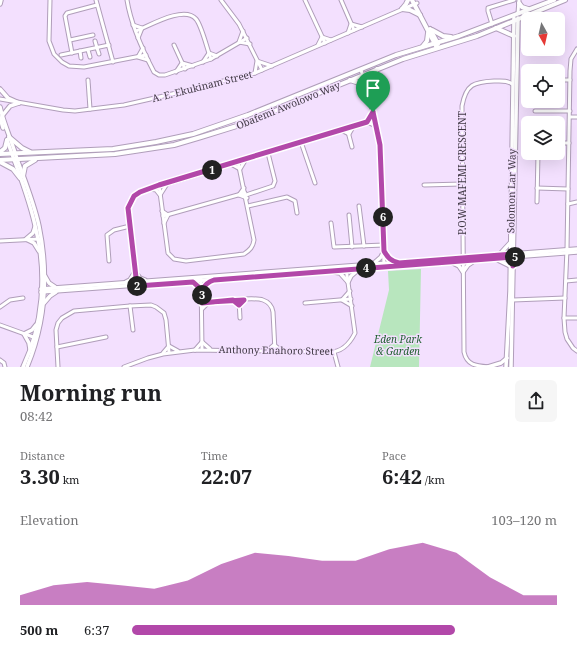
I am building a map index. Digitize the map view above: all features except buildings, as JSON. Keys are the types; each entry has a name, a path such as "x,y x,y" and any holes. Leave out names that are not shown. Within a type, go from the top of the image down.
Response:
{"main road":[{"path":"408,0 402,9 410,10 420,15"},
{"name":"Obafemi Awolowo Way","path":"0,153 14,154 113,149 181,137 248,116 396,55 453,38 554,0"},
{"name":"Obafemi Awolowo Way","path":"0,161 115,154 174,145 240,125 403,59 496,28 565,0"},
{"path":"414,2 429,30 443,36 453,38"},
{"path":"414,2 439,48"},
{"path":"519,2 522,8 529,10"},
{"path":"496,28 514,36"},
{"path":"421,47 427,40 429,30"},
{"path":"350,80 362,84 367,88 377,69"},
{"path":"0,153 8,138 22,148 33,153"},
{"path":"0,161 13,169 21,177 25,166 38,159"}],"street":[{"path":"0,4 1,0"},
{"path":"50,0 49,41 51,49 57,58 69,66 79,68 146,55"},
{"path":"96,0 113,62"},
{"path":"127,0 138,38 154,72 159,75 176,72 211,59 247,38"},
{"path":"221,0 236,19 262,70"},
{"path":"305,0 325,43"},
{"path":"340,0 354,30"},
{"path":"492,24 488,8 514,0"},
{"name":"A. E. Ekukinam Street","path":"0,99 63,110 90,109 168,95 255,73 362,27 414,2"},
{"path":"516,14 519,2"},
{"path":"72,53 65,16 67,14 97,5"},
{"path":"136,31 178,14 189,14 196,19 199,24 211,59"},
{"name":"Solomon Lar Way","path":"512,243 516,14"},
{"name":"Solomon Lar Way","path":"509,366 513,300 512,84 516,20"},
{"path":"351,24 362,27"},
{"path":"348,33 351,24"},
{"path":"133,25 142,28"},
{"path":"138,38 142,28"},
{"path":"239,42 243,31"},
{"path":"70,40 93,35"},
{"path":"322,36 331,40"},
{"path":"318,45 322,36"},
{"path":"95,41 99,54"},
{"path":"239,42 250,44"},
{"path":"61,55 109,45"},
{"path":"174,45 185,69"},
{"path":"138,57 143,48"},
{"path":"577,49 571,59 564,318 567,339 577,351"},
{"path":"88,50 90,57"},
{"path":"80,52 81,58"},
{"path":"209,53 217,56"},
{"path":"203,62 209,53"},
{"path":"138,57 148,60"},
{"path":"258,60 272,66"},
{"path":"255,73 258,60"},
{"path":"182,63 193,66"},
{"path":"176,72 182,63"},
{"path":"361,70 367,88 380,145 384,266"},
{"path":"512,84 507,81 513,75"},
{"path":"88,80 90,109"},
{"path":"565,80 570,80"},
{"name":"P.O.W MAFEMI CRESCENT","path":"492,367 473,365 468,361 464,352 462,106 464,96 469,87 478,82 507,81"},
{"path":"0,89 8,98 19,103"},
{"path":"1,117 10,106 19,103"},
{"path":"0,107 1,117 40,239 45,275 36,338 23,367"},
{"path":"535,111 570,111"},
{"path":"367,122 373,112"},
{"path":"570,117 577,117"},
{"path":"136,284 128,208 134,196 140,192 159,185 375,120"},
{"path":"367,122 376,126"},
{"path":"349,134 354,126"},
{"path":"347,128 352,147"},
{"path":"341,130 349,134"},
{"path":"301,142 315,183"},
{"path":"163,216 272,187 274,184 268,153"},
{"path":"240,169 246,159"},
{"path":"537,202 538,160"},
{"path":"159,185 168,253 174,260 186,261 244,254 253,246 254,240 246,195 238,162"},
{"path":"231,164 240,169"},
{"path":"21,177 39,224 44,304 27,367"},
{"path":"160,195 170,182"},
{"path":"424,184 462,184"},
{"path":"239,195 244,188"},
{"path":"537,188 568,189"},
{"path":"150,189 156,190 160,195"},
{"path":"248,206 287,197 294,201 297,213"},
{"path":"568,204 577,202"},
{"path":"359,206 364,246"},
{"path":"162,211 168,214"},
{"path":"164,224 168,214"},
{"path":"349,215 352,247"},
{"path":"331,223 334,247 384,245"},
{"path":"26,239 33,233 35,224"},
{"path":"109,261 108,235 114,230 130,226"},
{"path":"26,239 34,243 40,254"},
{"path":"0,241 40,239"},
{"path":"499,255 512,243 521,255"},
{"path":"567,251 577,248"},
{"path":"384,251 390,259 399,263"},
{"path":"370,265 377,261 384,251"},
{"path":"44,304 50,296 59,290 123,283 136,284 149,281 201,279 370,265 384,266 452,262 499,255 521,255 567,251 577,252"},
{"path":"43,291 136,284 189,282 201,279 214,280 330,271 346,268 361,269 399,263 491,259 512,255"},
{"path":"491,259 501,260 512,266 521,255"},
{"path":"452,262 463,272 468,265 475,260"},
{"name":"Solomon Lar Way","path":"509,366 507,357 512,266"},
{"name":"Anthony Enahoro Street","path":"124,367 169,352 202,349 334,352 347,346 355,329 346,268"},
{"path":"330,271 340,273 348,282 353,274 361,269"},
{"path":"135,272 140,278 149,281"},
{"path":"123,283 130,280 135,272"},
{"path":"45,275 49,283 59,290"},
{"path":"201,279 202,349"},
{"path":"202,290 206,284 214,280"},
{"path":"566,281 577,280"},
{"path":"189,282 196,284 202,290"},
{"path":"342,300 350,291"},
{"path":"202,297 209,302"},
{"path":"0,307 10,300 23,298"},
{"path":"513,300 565,298"},
{"path":"305,303 351,299"},
{"path":"202,303 233,300 262,300 272,307 275,351"},
{"path":"233,300 239,305"},
{"path":"239,300 240,318"},
{"path":"239,305 244,300"},
{"path":"342,300 352,306"},
{"path":"202,309 209,302"},
{"path":"58,367 56,330 58,323 62,318 74,312 151,305 160,309 166,320 169,352"},
{"path":"130,306 133,330"},
{"path":"131,312 136,306"},
{"path":"125,307 131,312"},
{"path":"564,318 577,318"},
{"path":"24,334 32,330 37,324"},
{"path":"0,325 36,338"},
{"path":"24,334 29,343 30,350"},
{"path":"57,347 106,337"},
{"path":"57,342 63,346"},
{"path":"202,342 210,349"},
{"path":"195,350 202,342"},
{"path":"267,351 274,345"},
{"path":"274,345 282,351"},
{"path":"57,353 63,346"},
{"path":"169,346 178,351"},
{"path":"163,354 169,346"},
{"path":"334,352 338,367"},
{"path":"488,367 502,363 507,357"},
{"path":"0,360 4,363 5,367"}],"green space":[{"name":"Eden Park & Garden","path":"421,269 419,367 370,367 389,290 388,271"}],"route":[{"path":"373,112 367,122 159,185 140,192 134,196 128,208 137,286 193,282 202,290 202,297 209,302 233,300 244,300 239,305 233,300 202,303 202,297 202,295 202,290 208,282 214,280 513,257 513,266 514,262 520,256 513,257 513,254 399,263 387,257 384,251 380,145 373,112"}]}
